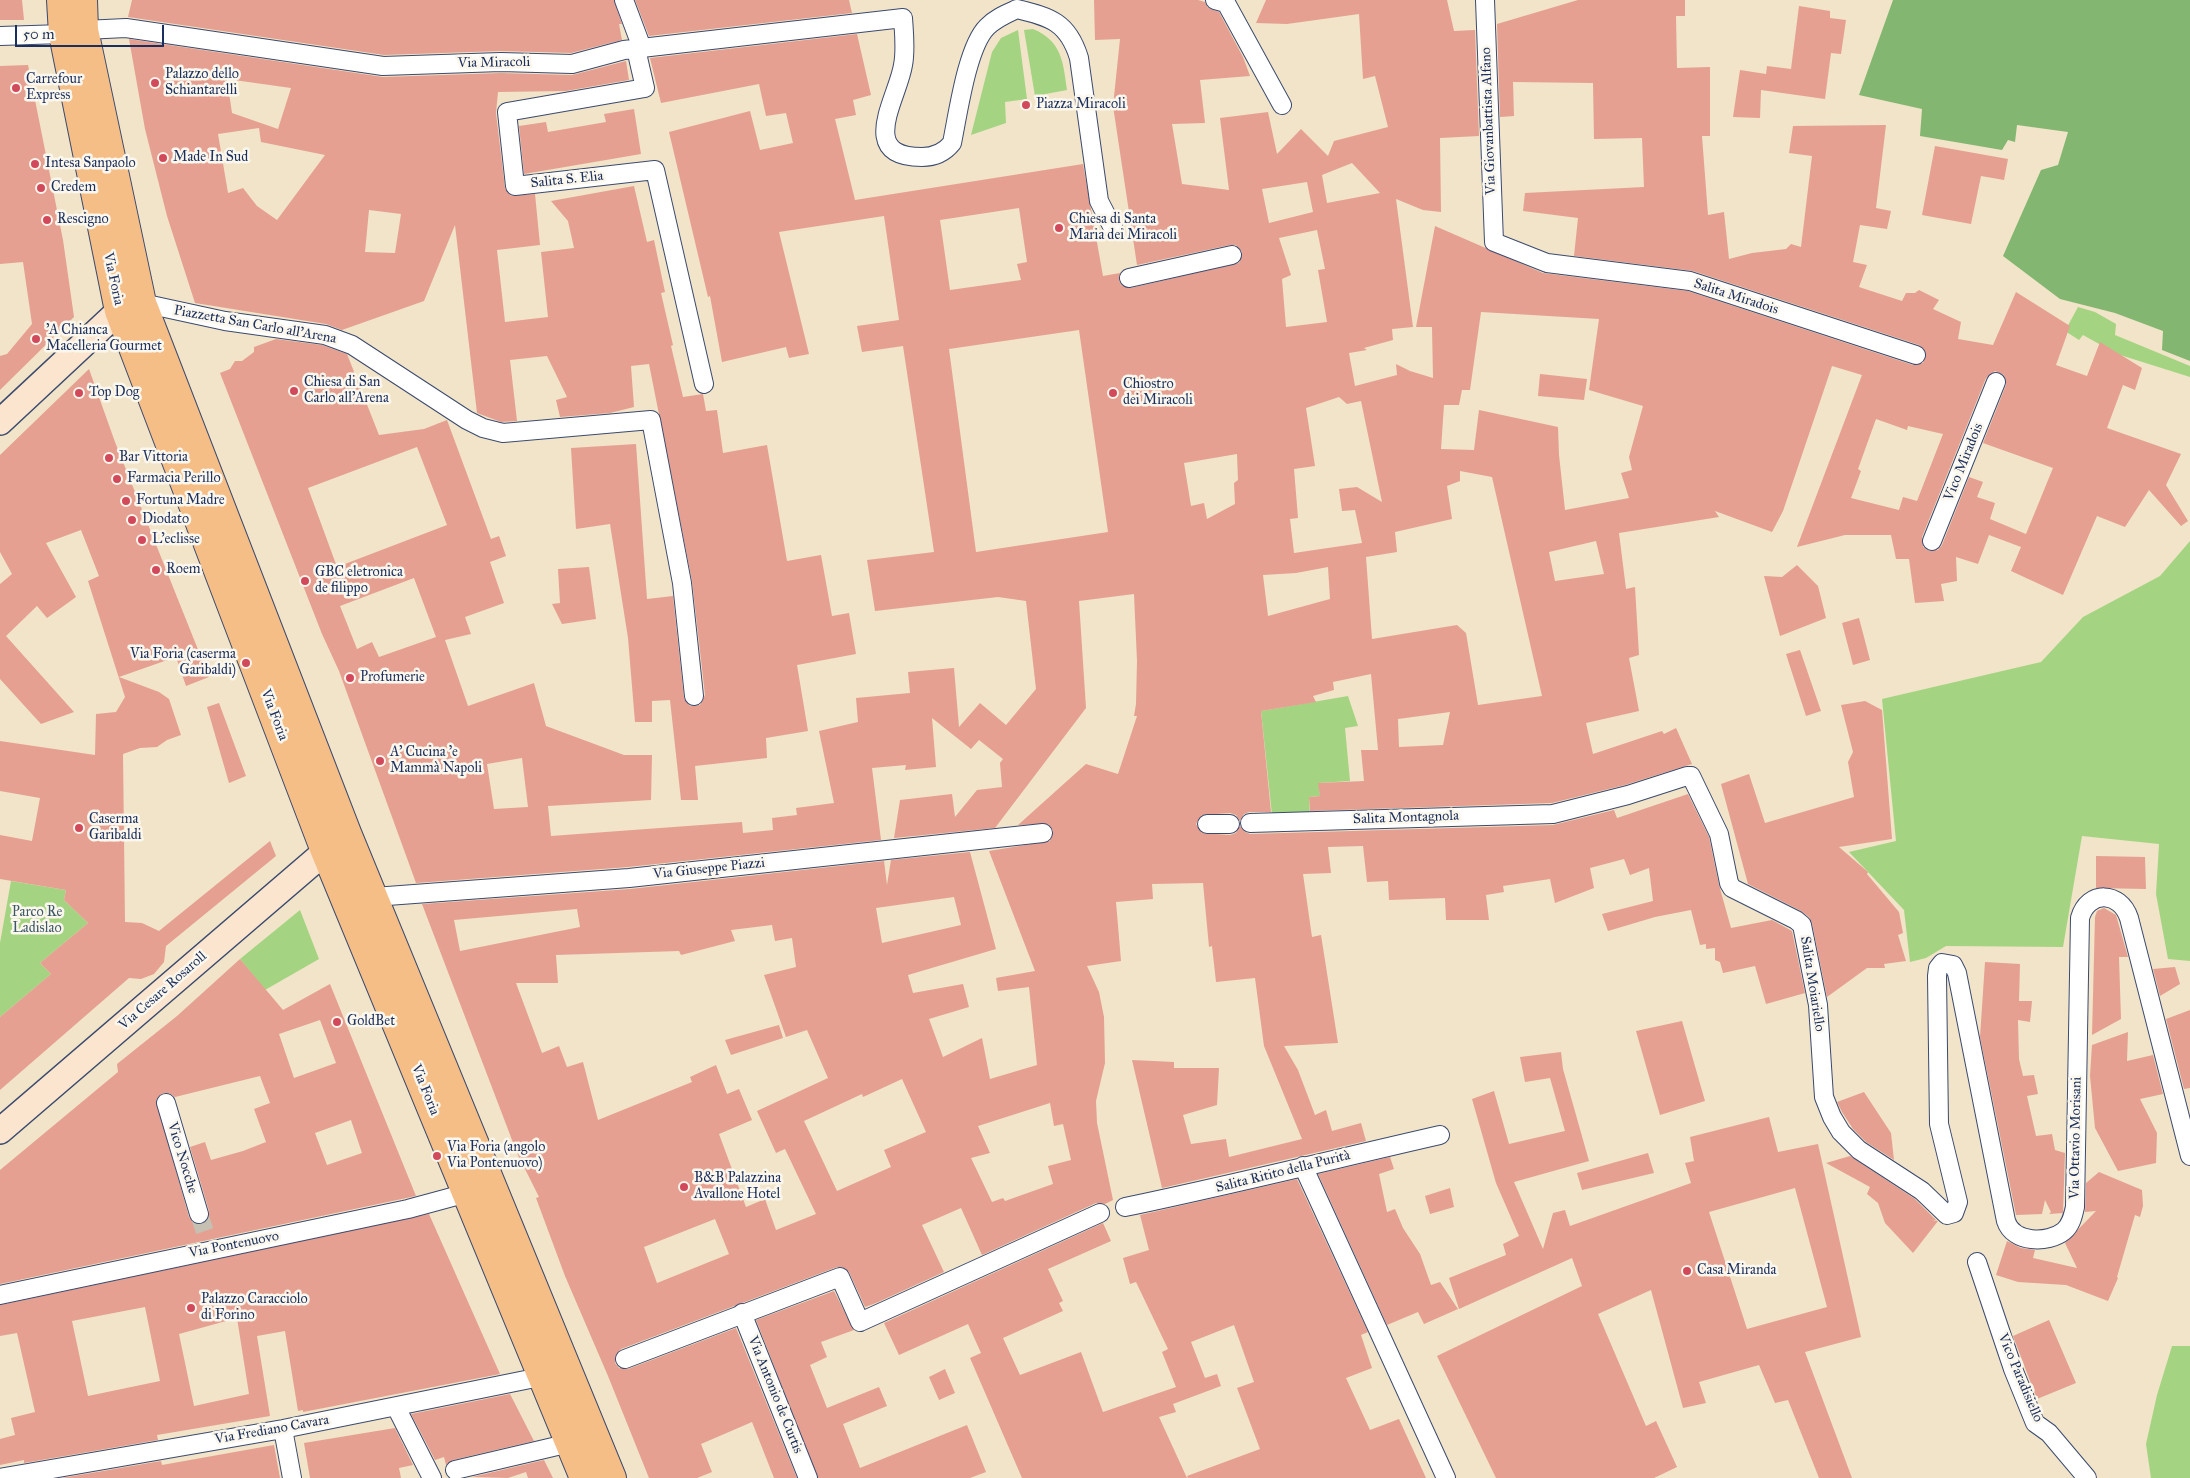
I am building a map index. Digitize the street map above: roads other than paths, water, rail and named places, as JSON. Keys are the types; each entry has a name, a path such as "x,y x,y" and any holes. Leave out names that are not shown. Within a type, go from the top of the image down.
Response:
{"main road":[{"name":"Via Foria","path":"61,0 74,32 131,307 325,851 467,1193 555,1373 612,1478"},
{"name":"Via Foria","path":"74,32 82,0"},
{"name":"Via Foria","path":"131,307 374,897 555,1373 570,1443 584,1478"},
{"path":"0,422 131,307"},
{"name":"Via Cesare Rosaroll","path":"0,1131 348,833"}],"street":[{"path":"74,32 97,0"},
{"path":"624,0 639,48"},
{"path":"1215,0 1226,3 1282,105"},
{"name":"Via Giovanbattista Alfano","path":"1485,0 1494,242"},
{"path":"1013,5 1060,24 1074,42 1100,202 1114,230"},
{"name":"Via Miracoli","path":"0,36 126,28 391,66 501,62 572,64 639,48 903,18 904,65 885,122 885,136 890,146 901,154 910,157 929,157 946,151 952,143 970,62 978,38 1013,5"},
{"name":"Salita S. Elia","path":"639,48 645,88 506,112 515,186 655,170 704,384"},
{"name":"Salita Miradois","path":"1494,242 1547,263 1690,281 1916,355"},
{"path":"1129,278 1232,255"},
{"name":"Piazzetta San Carlo all'Arena","path":"131,307 324,335 352,345 467,420 483,428 503,433 651,420 682,583 694,696"},
{"name":"Vico Miradois","path":"1932,541 1996,382"},
{"name":"Salita Moiariello","path":"1563,813 1691,776 1719,834 1729,883 1732,888 1796,920 1802,925 1818,1005 1824,1097 1832,1117 1841,1132 1859,1150 1922,1191 1936,1204"},
{"name":"Salita Montagnola","path":"1250,823 1563,813"},
{"path":"1207,824 1230,824"},
{"name":"Via Giuseppe Piazzi","path":"374,897 629,878 1043,833"},
{"name":"Via Ottavio Morisani","path":"1936,1204 1947,1215 1954,1212 1958,1202 1939,1124 1937,976 1938,968 1945,962 1953,965 1957,973 1979,1092 2008,1226 2021,1236 2029,1239 2049,1238 2064,1231 2073,1218 2075,1206 2080,918 2087,904 2101,897 2116,900 2126,911 2190,1156"},
{"name":"Vico Nocche","path":"166,1103 199,1214"},
{"name":"Salita Ritito della Purità","path":"1125,1207 1239,1184 1303,1166 1440,1135"},
{"path":"1303,1166 1446,1478"},
{"name":"Via Pontenuovo","path":"0,1295 208,1242 408,1209 467,1193"},
{"path":"625,1359 840,1277 860,1322 1100,1213"},
{"name":"Vico Paradisiello","path":"1977,1262 2013,1369 2035,1423 2050,1433 2087,1478"},
{"name":"Via Antonio de Curtis","path":"742,1313 808,1478"},
{"name":"Via Frediano Cavara","path":"0,1478 283,1429 555,1373"},
{"path":"396,1406 432,1478"},
{"path":"283,1429 292,1478"},
{"path":"455,1470 570,1443"}],"tunnel":[{"path":"199,1214 206,1235"}],"place":[{"name":"Palazzo dello Schiantarelli","path":"155,83"},
{"name":"Carrefour Express","path":"16,88"},
{"name":"Piazza Miracoli","path":"1026,105"},
{"name":"Made In Sud","path":"163,158"},
{"name":"Intesa Sanpaolo","path":"35,164"},
{"name":"Credem","path":"41,188"},
{"name":"Rescigno","path":"47,220"},
{"name":"Chiesa di Santa Maria dei Miracoli","path":"1059,228"},
{"name":"'A Chianca Macelleria Gourmet","path":"36,339"},
{"name":"Chiesa di San Carlo all'Arena","path":"294,391"},
{"name":"Top Dog","path":"79,393"},
{"name":"Chiostro dei Miracoli","path":"1113,393"},
{"name":"Bar Vittoria","path":"109,458"},
{"name":"Farmacia Perillo","path":"117,479"},
{"name":"Fortuna Madre","path":"126,501"},
{"name":"Diodato","path":"132,520"},
{"name":"L'eclisse","path":"142,540"},
{"name":"Roem","path":"156,570"},
{"name":"GBC eletronica de filippo","path":"305,581"},
{"name":"Via Foria (caserma Garibaldi)","path":"246,663"},
{"name":"Profumerie","path":"350,678"},
{"name":"A' Cucina 'e Mammà Napoli","path":"380,761"},
{"name":"Caserma Garibaldi","path":"79,828"},
{"name":"GoldBet","path":"337,1022"},
{"name":"Via Foria (angolo Via Pontenuovo)","path":"437,1156"},
{"name":"B&B Palazzina Avallone Hotel","path":"684,1187"},
{"name":"Casa Miranda","path":"1687,1271"},
{"name":"Palazzo Caracciolo di Forino","path":"191,1308"}],"park label":[{"name":"Parco Re Ladislao","path":"37,922"}]}
